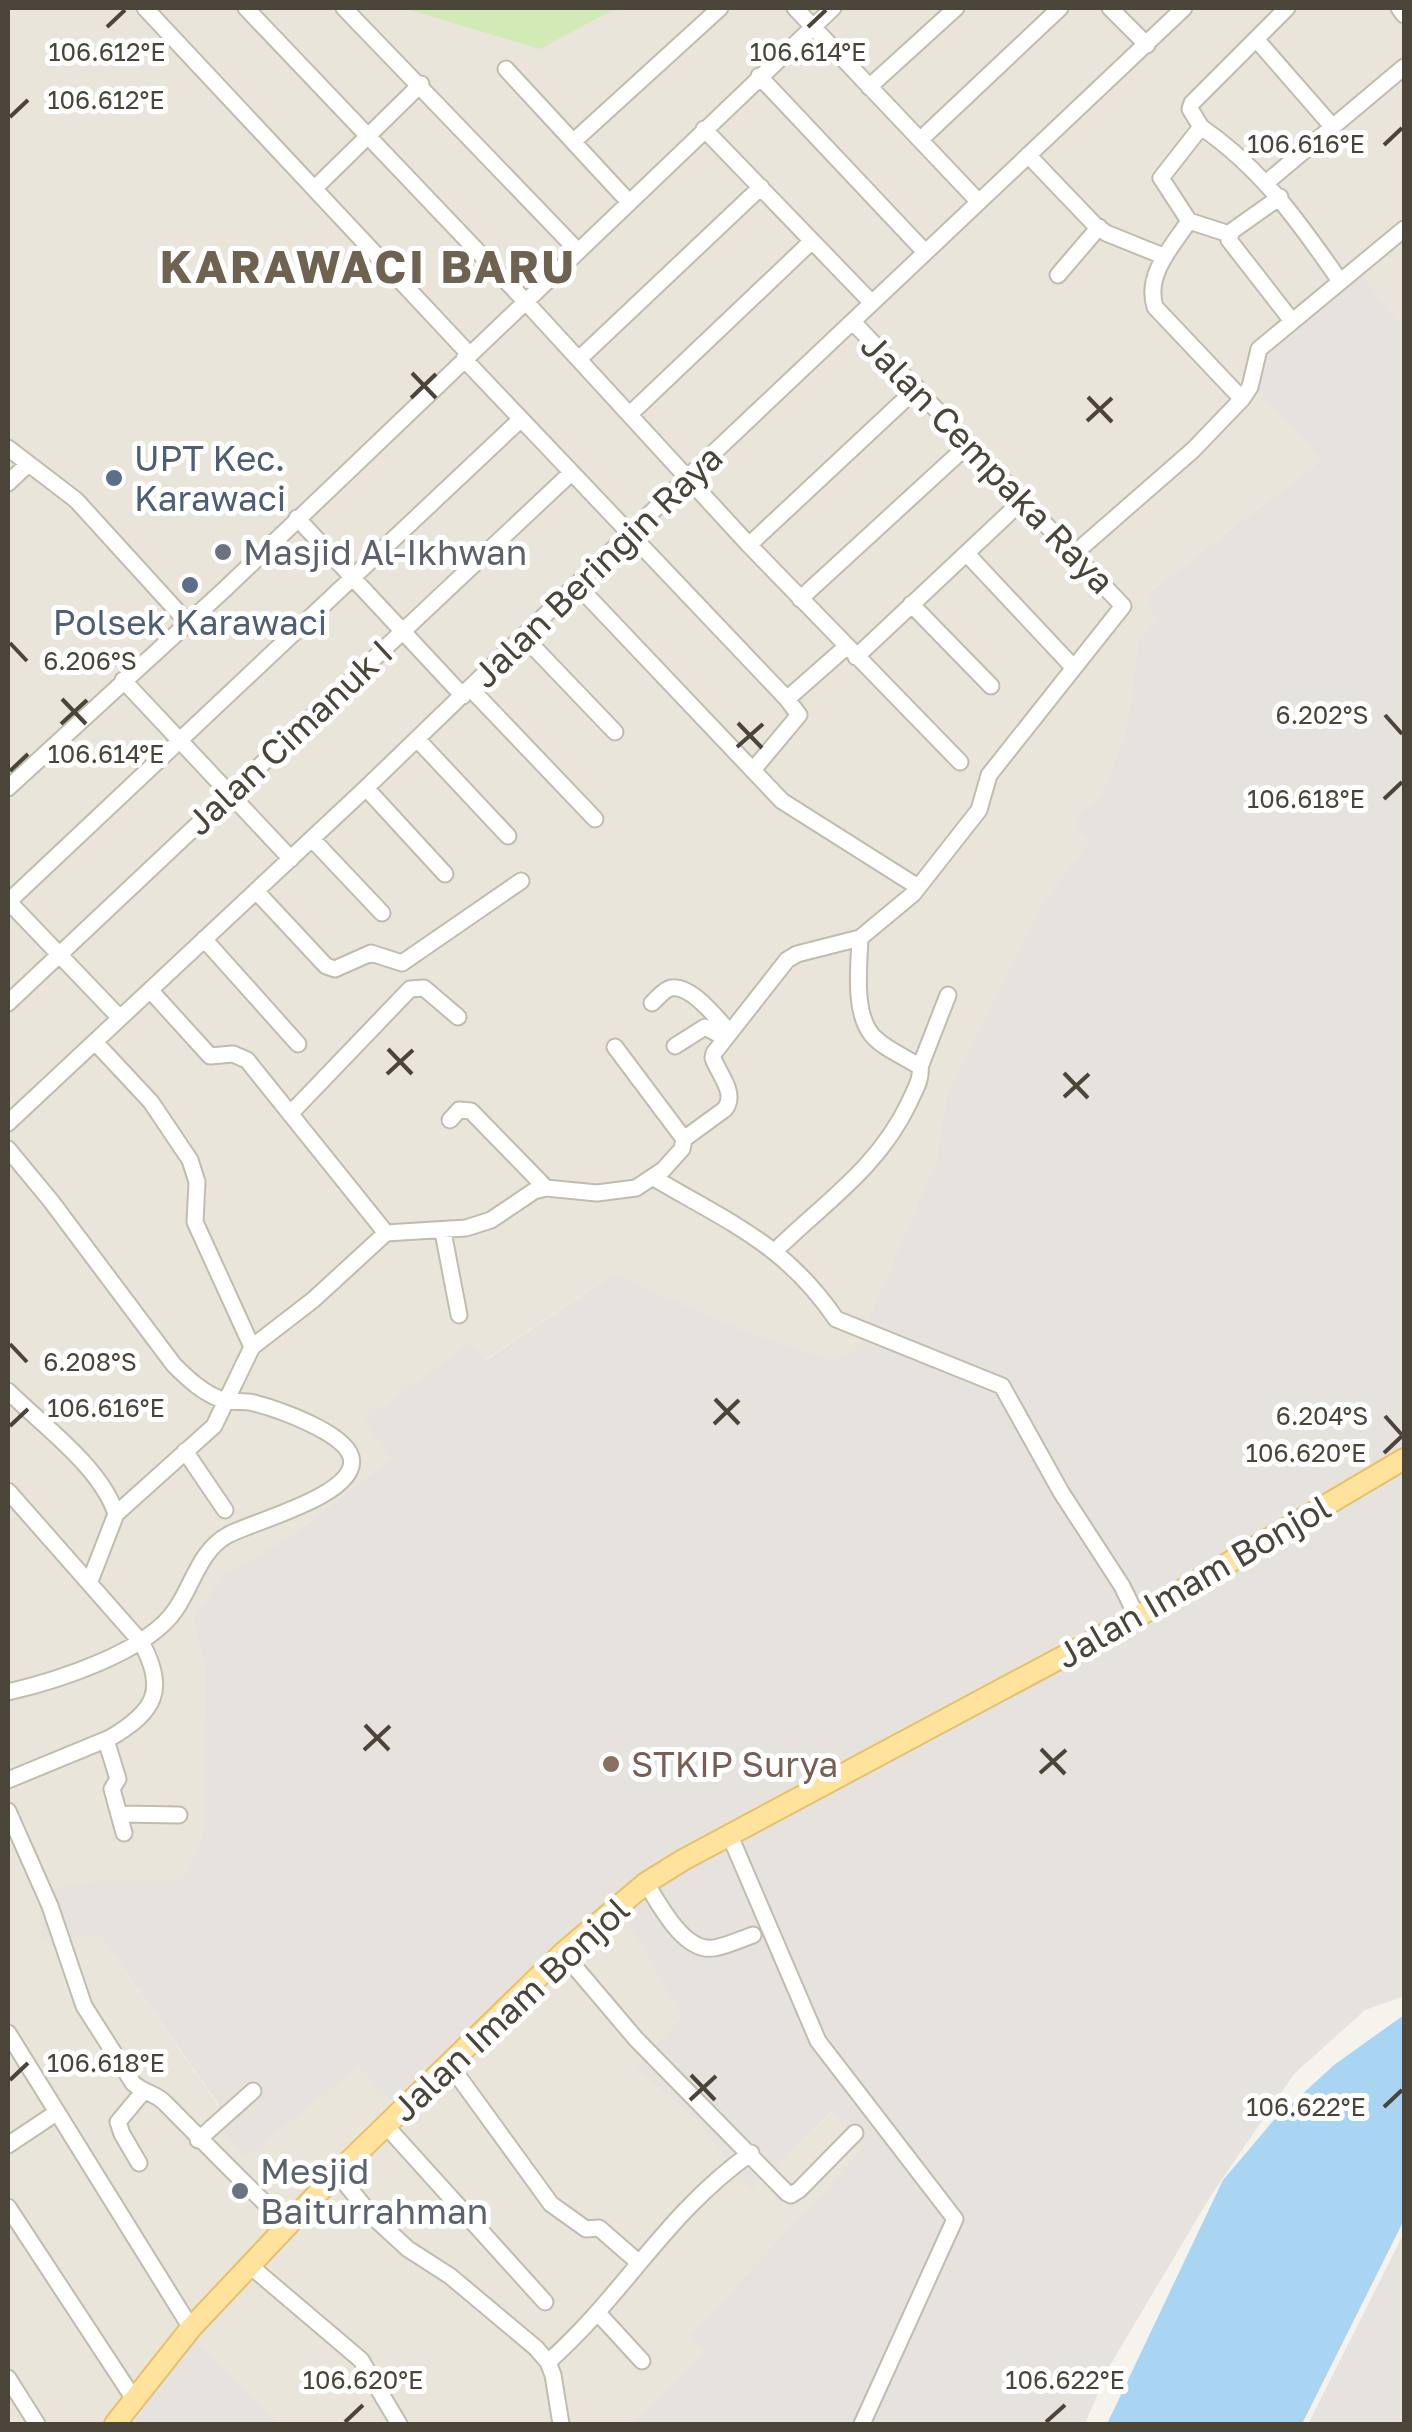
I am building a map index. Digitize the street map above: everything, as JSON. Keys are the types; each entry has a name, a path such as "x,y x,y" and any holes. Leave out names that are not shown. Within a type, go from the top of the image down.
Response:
{"main road":[{"name":"Jalan Imam Bonjol","path":"114,2424 191,2328 337,2173 563,1953 646,1884 1136,1618 1404,1460"}],"street":[{"path":"144,8 316,187 520,420 799,715 753,770"},
{"path":"246,8 525,301 800,599 960,762"},
{"path":"344,8 578,251"},
{"path":"574,141 720,8"},
{"path":"794,8 978,202"},
{"path":"8,788 188,623 833,8"},
{"path":"869,87 956,8"},
{"path":"920,140 1060,8"},
{"path":"1110,8 1148,45"},
{"name":"Jalan Beringin Raya","path":"8,1123 257,892 1184,8"},
{"path":"1288,8 1190,109 1201,127 1235,150 1267,182 1340,281"},
{"path":"1399,8 1404,15"},
{"path":"1256,39 1331,125"},
{"path":"1267,182 1404,66"},
{"path":"506,69 628,200"},
{"path":"759,76 925,252"},
{"path":"316,187 421,84"},
{"path":"1201,127 1162,178 1189,221 1229,234"},
{"path":"704,129 872,303"},
{"path":"1028,155 1099,227 1163,256"},
{"path":"579,359 761,187"},
{"path":"1280,197 1229,234 1228,240 1292,322"},
{"path":"1189,221 1163,256 1153,291 1156,307 1242,400"},
{"path":"1058,275 1099,227"},
{"path":"1075,553 1193,450 1242,400 1250,387 1259,349 1404,229"},
{"path":"630,414 812,241"},
{"name":"Jalan Cempaka Raya","path":"853,322 1122,603 1119,615 1074,668"},
{"path":"749,545 917,388"},
{"path":"120,1018 8,902 520,420"},
{"path":"800,599 969,444"},
{"path":"8,448 76,500 188,623"},
{"path":"8,483 28,464"},
{"name":"Jalan Cimanuk I","path":"8,1002 570,473"},
{"path":"786,700 911,604 1024,500"},
{"path":"296,518 403,630 595,819"},
{"path":"90,1581 116,1514 214,1426 252,1347 313,1300 386,1233 443,1232 491,1220 534,1191 546,1188 615,1192 636,1188 654,1178 682,1149 684,1139 725,1110 730,1094 713,1058 727,1034 793,956 860,938 918,887 979,810 989,774 1074,668 967,554"},
{"path":"577,585 782,801 918,887"},
{"path":"911,604 991,686"},
{"path":"524,637 616,732"},
{"path":"123,680 291,859"},
{"path":"417,739 508,836"},
{"path":"366,788 445,874"},
{"path":"312,839 382,913"},
{"path":"257,892 334,970 371,953 402,963 521,881"},
{"path":"860,938 862,1010 868,1030 883,1045 920,1066"},
{"path":"204,939 298,1044"},
{"path":"290,1114 410,990 424,988 458,1018"},
{"path":"150,990 210,1056 233,1054 247,1060 386,1233"},
{"path":"652,1003 666,990 686,990 727,1034"},
{"path":"774,1251 887,1144 920,1078 920,1066 948,996"},
{"path":"676,1046 705,1026 727,1034"},
{"path":"95,1042 151,1102 190,1160 198,1182 196,1222 252,1347"},
{"path":"615,1047 684,1139"},
{"path":"450,1120 458,1110 471,1111 546,1188"},
{"path":"8,1149 174,1365 202,1389 226,1402 253,1402 332,1434 351,1456 344,1478 326,1492 281,1516 228,1534 213,1545 176,1610 142,1642 57,1678 8,1692"},
{"path":"654,1178 733,1221 774,1251 821,1297 836,1319 998,1382 1061,1492 1122,1586 1136,1618"},
{"path":"443,1232 458,1315"},
{"path":"8,1391 102,1483 116,1514"},
{"path":"185,1451 225,1510"},
{"path":"8,1491 142,1642 156,1668 157,1684 152,1699 126,1729 8,1780"},
{"path":"106,1740 118,1779 112,1789 124,1833"},
{"path":"8,1811 50,1906 84,2006 133,2082 143,2092 163,2100 198,2140 287,2224"},
{"path":"120,1814 179,1815"},
{"path":"730,1836 818,2041 955,2219 862,2424"},
{"path":"646,1884 685,1936 700,1946 711,1949 753,1935"},
{"path":"563,1953 636,2039 791,2195 855,2133"},
{"path":"8,2033 191,2328"},
{"path":"450,2065 551,2204 586,2229 599,2228 638,2262"},
{"path":"198,2140 252,2091"},
{"path":"139,2163 118,2122 143,2092"},
{"path":"8,2145 56,2113"},
{"path":"386,2126 545,2302"},
{"path":"548,2362 598,2312 708,2184 751,2152"},
{"path":"337,2173 371,2215 408,2249 486,2305 548,2362 561,2424"},
{"path":"8,2207 134,2399"},
{"path":"248,2264 361,2360 399,2424"},
{"path":"598,2312 642,2361"},
{"path":"8,2378 13,2402 37,2424"}],"shaded area":[{"path":"8,8 1404,8 1404,328 1357,272 1321,460 1144,596 1158,620 1138,642 1126,732 1102,792 1074,821 1089,840 1038,909 947,1093 936,1160 855,1350 835,1360 745,1331 614,1274 485,1360 470,1342 365,1422 391,1457 286,1540 225,1572 193,1617 205,1671 202,1840 180,1880 103,1880 100,1936 219,2106 359,2066 394,2104 615,1900 681,2017 634,2068 696,2121 751,2189 832,2112 862,2148 689,2336 704,2352 629,2424 281,2424 196,2340 131,2424 8,2424"},
{"path":"1358,272 1404,328 1404,1996 1365,2010 1294,2074 1210,2197 1109,2367 1085,2424 629,2424 703,2353 689,2336 862,2148 831,2112 751,2190 696,2121 634,2068 681,2017 615,1900 394,2104 359,2067 246,2156 211,2123 219,2105 100,1936 42,1938 40,1892 103,1880 180,1880 202,1840 205,1671 193,1617 225,1572 286,1540 390,1458 364,1421 470,1342 486,1360 614,1274 745,1331 835,1360 855,1350 936,1160 947,1093 1038,909 1089,840 1073,821 1102,792 1126,732 1138,642 1157,620 1144,596 1321,460 1240,371"},
{"path":"1404,2233 1404,2424 1308,2424"},
{"path":"196,2339 281,2424 131,2424"}],"green space":[{"path":"403,8 640,8 611,11 540,49"}],"water":[{"path":"1404,2015 1404,2220 1302,2424 1107,2424 1223,2180 1273,2121 1334,2065"}],"place":[{"name":"UPT Kec. Karawaci","path":"114,478"},
{"name":"Masjid Al-Ikhwan","path":"223,552"},
{"name":"Polsek Karawaci","path":"190,585"},
{"name":"STKIP Surya","path":"611,1764"},
{"name":"Mesjid Baiturrahman","path":"240,2191"}],"district":[{"name":"KARAWACI BARU","path":"368,266"}]}
